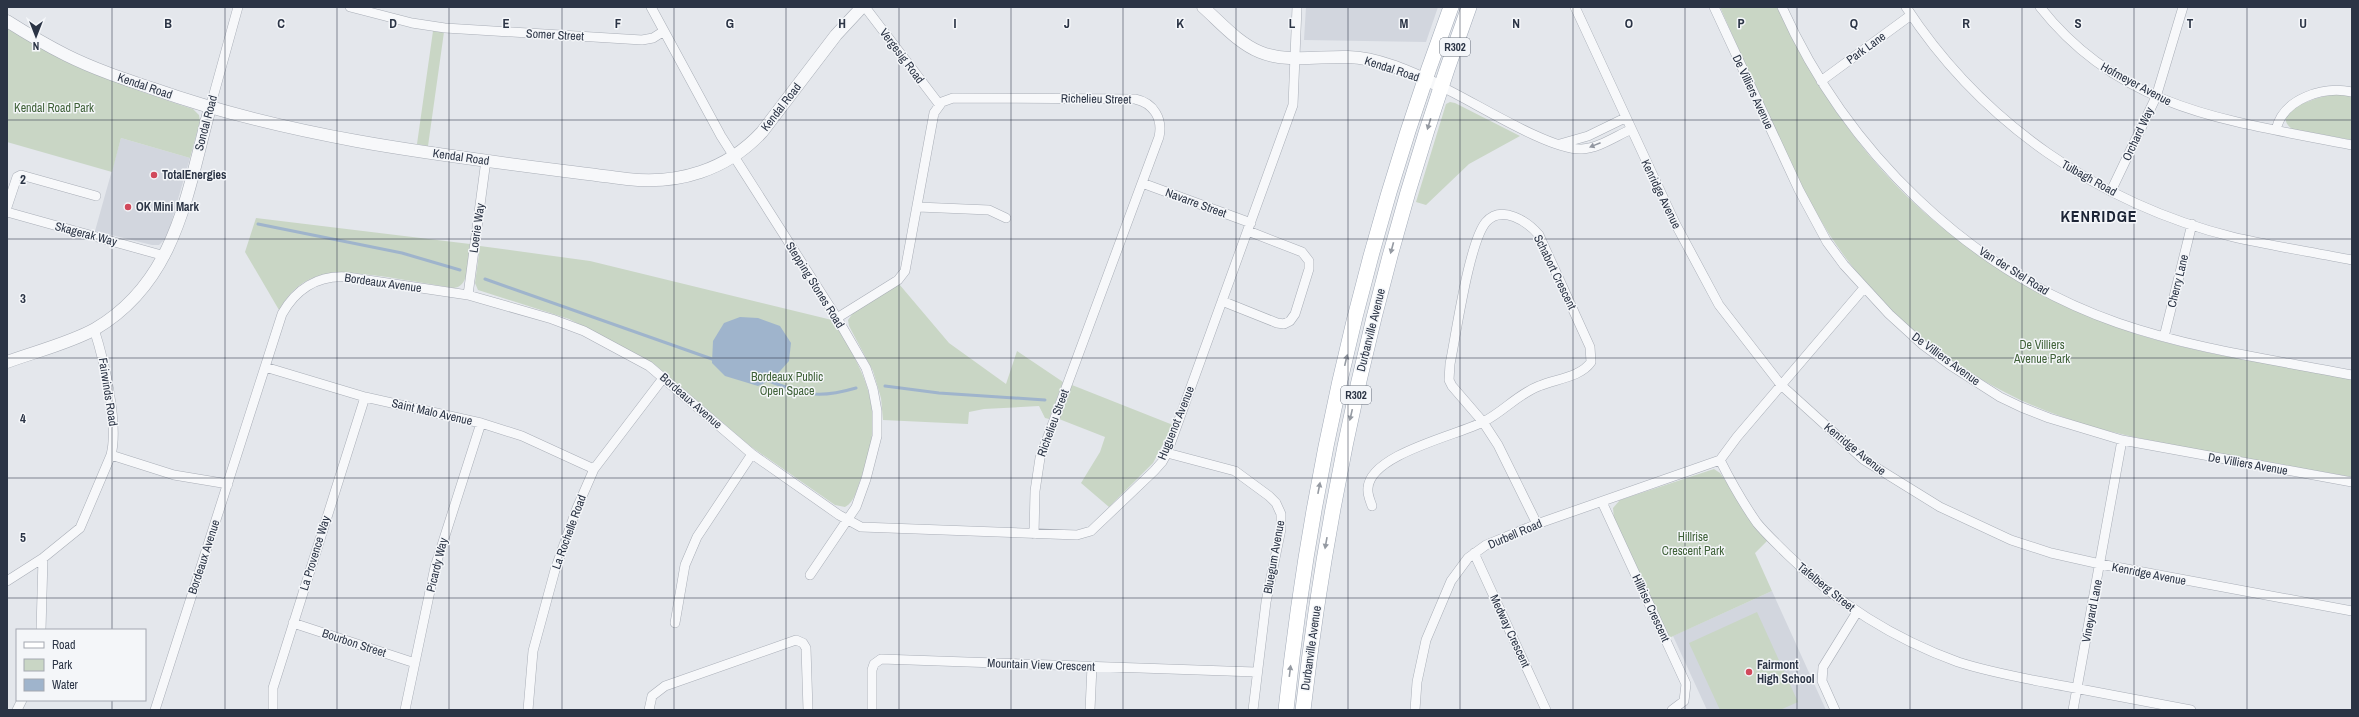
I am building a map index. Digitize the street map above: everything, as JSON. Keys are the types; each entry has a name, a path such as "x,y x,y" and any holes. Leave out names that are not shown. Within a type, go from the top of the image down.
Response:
{"main road":[{"name":"Durbanville Avenue","path":"1286,710 1307,556 1332,423 1373,252 1425,79 1451,7"},
{"name":"Durbanville Avenue","path":"1303,710 1320,583 1348,430 1388,261 1440,86 1469,7"}],"street":[{"name":"Sondal Road","path":"7,362 94,329 118,313 137,296 153,277 165,256 180,216 238,7"},
{"name":"Somer Street","path":"350,7 412,22 445,28 642,40 653,38 664,31"},
{"name":"Stepping Stones Road","path":"651,7 733,157 837,318 866,368 873,389 877,411 877,436 874,455 856,507 810,575"},
{"name":"Kendal Road","path":"7,21 66,55 98,69 210,108 343,140 655,181 695,175 733,157 762,132 828,45 864,7"},
{"name":"Vergesig Road","path":"864,7 939,104"},
{"name":"Kendal Road","path":"1203,7 1255,50 1274,56 1359,58 1385,64 1425,79 1558,144 1576,149 1587,148 1630,130"},
{"name":"Huguenot Avenue","path":"847,520 867,528 1077,535 1091,531 1158,466 1167,453 1293,105 1297,7"},
{"name":"Kenridge Avenue","path":"1575,7 1630,130 1707,285 1732,323 1781,385 1864,460 1940,507 2011,540 2051,553 2100,564 2352,611"},
{"name":"De Villiers Avenue","path":"1714,7 1812,217 1835,254 1864,288 1923,345 1950,365 2000,397 2049,418 2122,440 2352,482"},
{"name":"Van der Stel Road","path":"1782,7 1821,81 1844,117 1890,171 1919,201 1982,252 2056,297 2117,322 2164,337 2352,375"},
{"name":"Tulbagh Road","path":"1906,7 1952,69 2000,116 2059,161 2111,191 2192,224 2233,236 2352,260"},
{"name":"Hofmeyer Avenue","path":"2040,7 2060,31 2097,64 2156,97 2210,116 2352,144"},
{"name":"Orchard Way","path":"2111,191 2156,97 2183,7"},
{"name":"Park Lane","path":"1821,81 1911,15"},
{"path":"2276,130 2284,113 2304,98 2328,91 2352,92"},
{"name":"Richelieu Street","path":"939,104 945,100 953,98 1141,100 1154,110 1160,126 1159,137 1040,458 1035,491 1034,534"},
{"path":"837,318 903,275 908,264 934,113 939,104"},
{"path":"1558,144 1588,136 1625,118"},
{"name":"Loerie Way","path":"468,295 486,160"},
{"path":"7,207 16,177 22,175 96,196"},
{"name":"Navarre Street","path":"1142,183 1249,227 1302,252 1308,257 1310,270 1296,314 1290,321 1280,324 1222,301"},
{"path":"918,207 989,210 1006,218"},
{"name":"Skagerak Way","path":"7,212 165,256"},
{"name":"Schabort Crescent","path":"1372,506 1368,492 1369,482 1371,478 1393,459 1418,446 1483,422 1525,393 1582,372 1588,366 1592,358 1590,347 1538,235 1527,223 1509,215 1503,215 1487,221 1481,231 1469,270 1449,374 1452,386 1483,422 1508,462 1537,524"},
{"name":"Cherry Lane","path":"2164,337 2192,224"},
{"name":"Bordeaux Avenue","path":"155,710 265,367 287,306 298,293 317,281 332,277 347,277 468,295 577,328 641,361 664,377 752,454 847,520"},
{"path":"1720,460 1781,385 1864,288"},
{"name":"Fairwinds Road","path":"7,581 43,558 80,528 112,455 114,444 113,426 101,353 94,329"},
{"name":"Saint Malo Avenue","path":"265,367 365,396 481,423 522,436 594,469"},
{"name":"La Rochelle Road","path":"528,710 529,683 535,644 555,570 577,508 594,469 664,377"},
{"name":"La Provence Way","path":"273,710 273,688 365,396"},
{"name":"Picardy Way","path":"405,710 436,567 481,423"},
{"name":"Vineyard Lane","path":"2073,710 2122,440"},
{"name":"Bluegum Avenue","path":"1167,453 1235,471 1269,496 1279,508 1281,529 1266,602 1256,672 1253,710"},
{"path":"675,623 682,578 694,543 705,521 752,454"},
{"path":"112,455 174,475 228,484"},
{"name":"Durbell Road","path":"1415,710 1417,682 1426,640 1456,571 1474,553 1495,541 1537,524 1720,460"},
{"name":"Tafelberg Street","path":"1720,460 1740,498 1758,524 1813,579 1857,612 1912,643 1959,662 2020,678 2191,710"},
{"name":"Hillrise Crescent","path":"1602,502 1686,684 1684,701 1672,710"},
{"name":"Medway Crescent","path":"1474,553 1546,710"},
{"path":"41,629 43,558"},
{"path":"1835,710 1822,681 1823,667 1857,612"},
{"name":"Bourbon Street","path":"293,623 415,663"},
{"path":"649,710 652,696 658,689 796,640 803,643 806,648 808,710"},
{"name":"Mountain View Crescent","path":"872,710 872,670 874,664 881,659 1256,672"},
{"path":"1090,710 1092,666"},
{"path":"17,710 22,701"}],"shaded area":[{"path":"1306,7 1438,7 1426,42 1304,40"},
{"path":"121,138 190,158 167,237 159,245 152,245 95,231"},
{"name":"Fairmont High School","path":"1772,591 1826,710 1707,710 1673,636"}],"green space":[{"name":"De Villiers Avenue Park","path":"1720,7 1777,7 1812,74 1856,139 1881,169 1908,197 1936,222 1984,257 2100,319 2136,334 2162,342 2243,360 2352,379 2352,477 2147,440 2077,422 2025,402 1992,385 1960,366 1930,344 1901,319 1875,293 1829,234 1784,151"},
{"name":"Kendal Road Park","path":"7,28 52,54 75,65 121,84 193,109 199,115 200,121 190,158 121,138 112,172 7,142"},
{"path":"433,31 444,32 428,146 417,144"},
{"path":"2336,94 2352,96 2352,140 2292,129 2286,122 2287,116 2292,110 2300,105 2321,97"},
{"path":"1450,102 1455,103 1520,136 1469,164 1426,205 1416,202 1446,104"},
{"path":"256,218 470,244 468,270 463,282 454,288 355,273 326,274 313,278 301,285 289,295 279,310 245,252"},
{"name":"Bordeaux Public Open Space","path":"480,246 590,261 832,320 845,340 864,377 872,414 872,433 868,455 857,490 851,502 845,507 835,505 750,446 653,363 569,319 478,290 475,283"},
{"path":"899,284 949,343 1006,384 1017,351 1063,382 1049,419 1045,418 1039,406 984,409 969,412 968,424 883,420 881,398 873,371 849,326 848,320 853,313"},
{"path":"1072,385 1173,425 1153,463 1109,507 1081,483 1100,452 1105,437 1059,419"},
{"name":"Hillrise Crescent Park","path":"1714,469 1720,473 1767,541 1755,553 1772,591 1669,638 1614,519 1613,508 1620,500"},
{"path":"1757,612 1798,702 1780,710 1720,710 1689,643"}],"water":[{"path":"740,317 758,318 780,326 791,343 789,361 773,379 758,386 725,376 712,363 713,341 724,323"}],"waterway":[{"path":"258,224 402,253 460,270"},
{"path":"485,279 712,359"},
{"path":"769,381 792,390 812,394 831,394 856,388"},
{"path":"885,386 939,393 1045,400"}],"place":[{"name":"TotalEnergies","path":"154,175"},
{"name":"OK Mini Mark","path":"128,207"},
{"name":"Fairmont High School","path":"1749,672"}],"district":[{"name":"KENRIDGE","path":"2099,216"}]}
